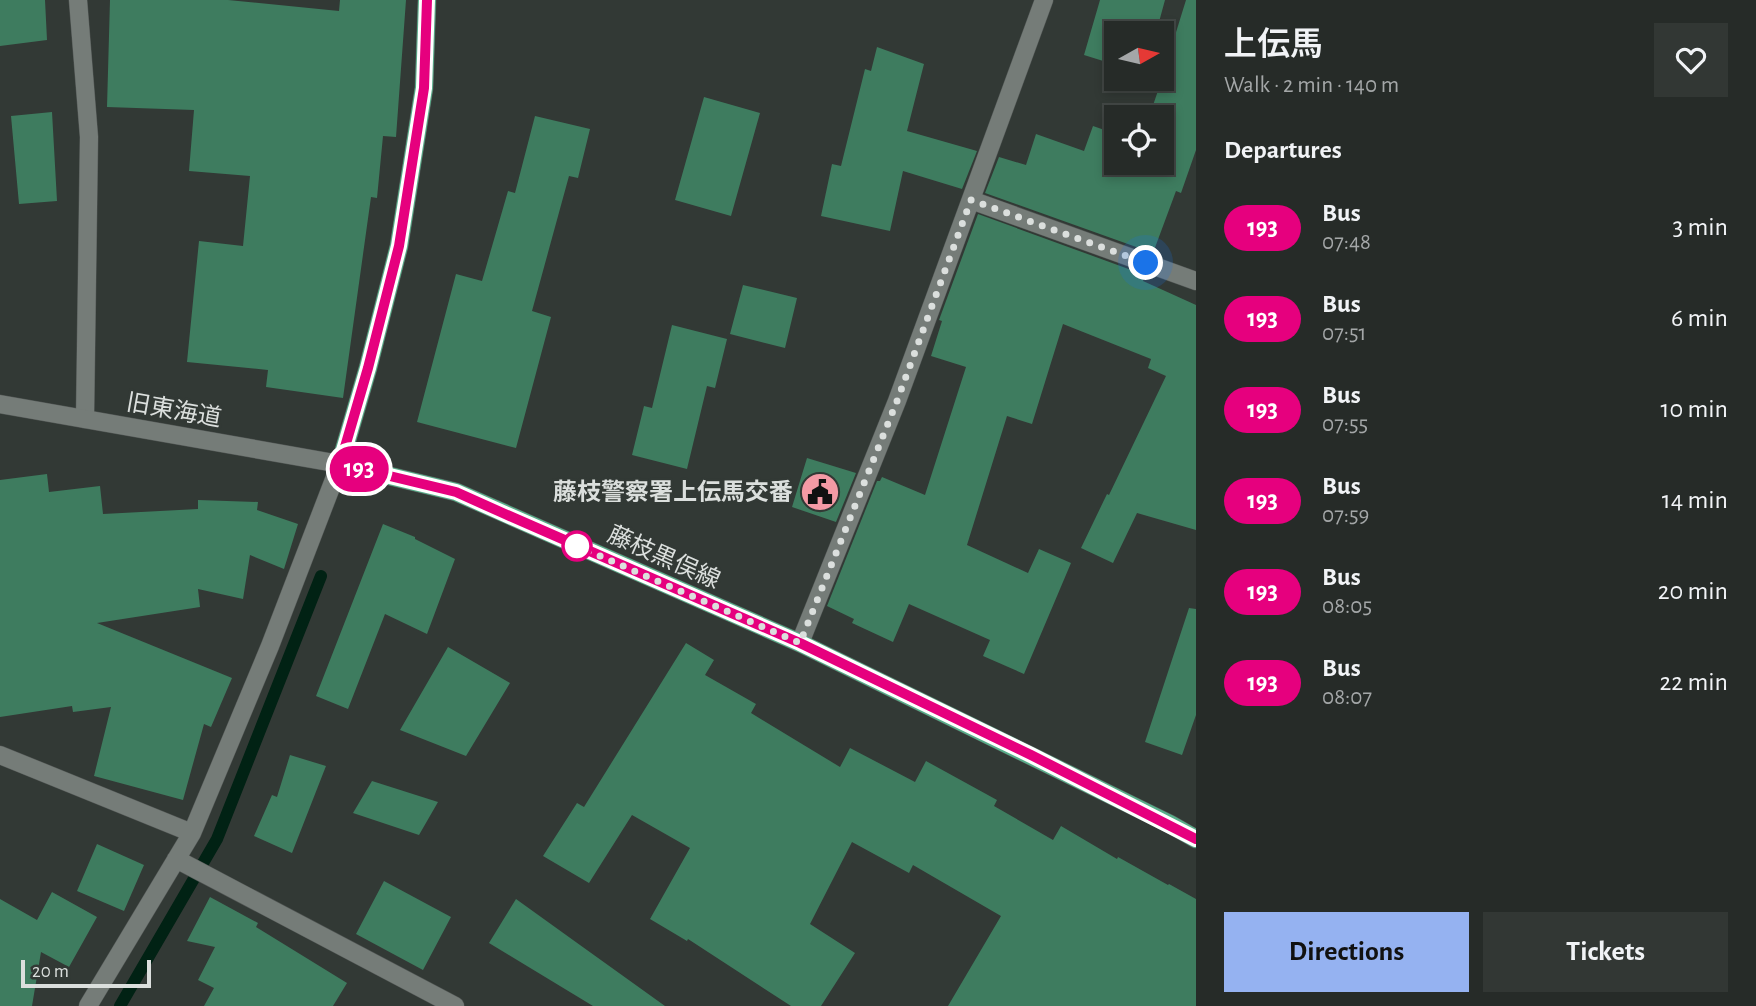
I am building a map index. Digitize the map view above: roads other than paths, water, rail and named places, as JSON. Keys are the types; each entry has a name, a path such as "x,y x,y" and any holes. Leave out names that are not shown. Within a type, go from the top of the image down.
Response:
{"main road":[{"path":"340,464 399,246 424,88 427,0"},
{"name":"藤枝黒俣線","path":"340,464 456,492 800,643 1084,781 1196,839"}],"street":[{"path":"78,0 89,137 85,419"},
{"path":"800,643 897,401 1044,0"},
{"path":"971,200 1196,281"},
{"name":"旧東海道","path":"0,404 340,464"},
{"path":"88,1006 192,832 270,646 340,464"},
{"path":"0,755 192,832"},
{"path":"176,859 454,1006"}],"waterway":[{"path":"120,1006 217,839 321,576"}],"place":[{"name":"藤枝警察署上伝馬交番","path":"820,492"}]}
